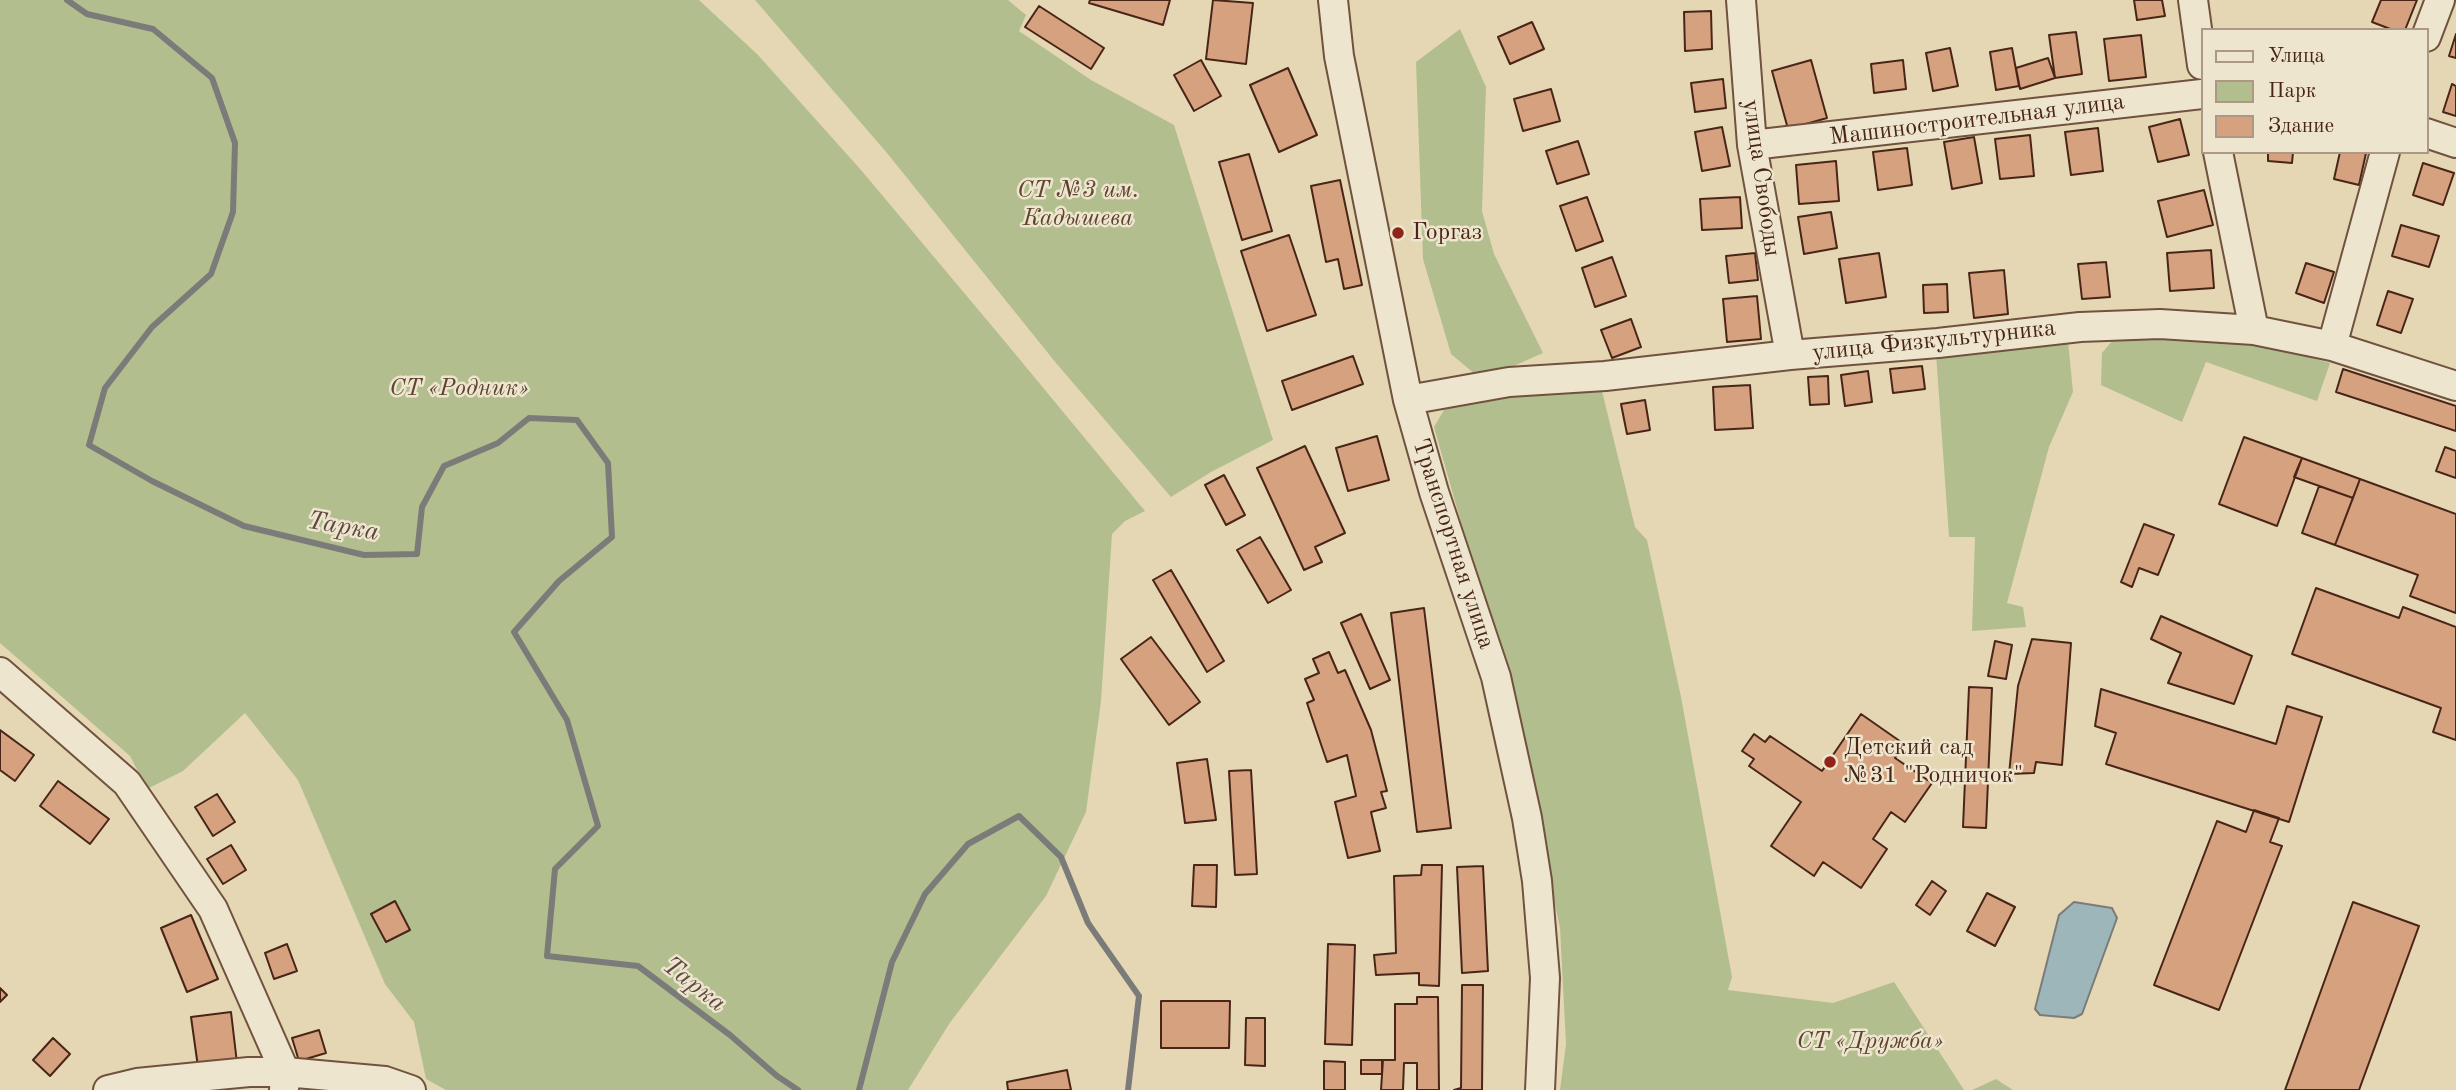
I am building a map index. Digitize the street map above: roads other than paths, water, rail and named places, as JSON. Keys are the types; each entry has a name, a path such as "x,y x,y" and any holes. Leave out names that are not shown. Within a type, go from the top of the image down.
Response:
{"street":[{"name":"Транспортная улица","path":"1333,0 1339,56 1408,400 1434,492 1496,677 1527,818 1537,881 1545,978 1540,1090"},
{"name":"улица Свободы","path":"1741,0 1752,145 1790,355"},
{"path":"2193,0 2200,51"},
{"path":"2428,32 2441,0"},
{"name":"Машиностроительная улица","path":"1752,145 2200,94"},
{"path":"2428,134 2456,143"},
{"path":"2218,154 2255,330"},
{"path":"2332,346 2384,154"},
{"name":"улица Физкультурника","path":"1408,400 1509,382 1605,376 2080,327 2160,324 2255,330 2332,346 2456,386"},
{"path":"0,672 127,783 213,909 284,1081"},
{"path":"108,1090 137,1083 249,1072 284,1081 385,1082 411,1090"}],"water":[{"path":"2074,902 2112,908 2117,918 2082,1014 2074,1018 2040,1015 2035,1009 2059,915"}],"waterway":[{"name":"Тарка","path":"67,0 87,14 153,29 212,78 235,143 233,212 211,274 152,327 105,388 89,445 152,481 244,526 364,555 417,554 422,507 444,466 498,443 529,418 577,420 608,463 612,537 559,581 514,632 567,720 598,826 555,869 547,956 638,966 798,1090"},
{"name":"Тарка","path":"859,1090 892,962 925,894 968,844 1019,816 1061,857 1088,923 1139,996 1128,1090"}],"place":[{"name":"Горгаз","path":"1398,233"},
{"name":"Детский сад №31 \"Родничок\"","path":"1830,762"}],"park label":[{"name":"СТ №3 им. Кадышева","path":"1078,205"},
{"name":"СТ «Родник»","path":"459,389"},
{"name":"СТ «Дружба»","path":"1870,1042"}]}
